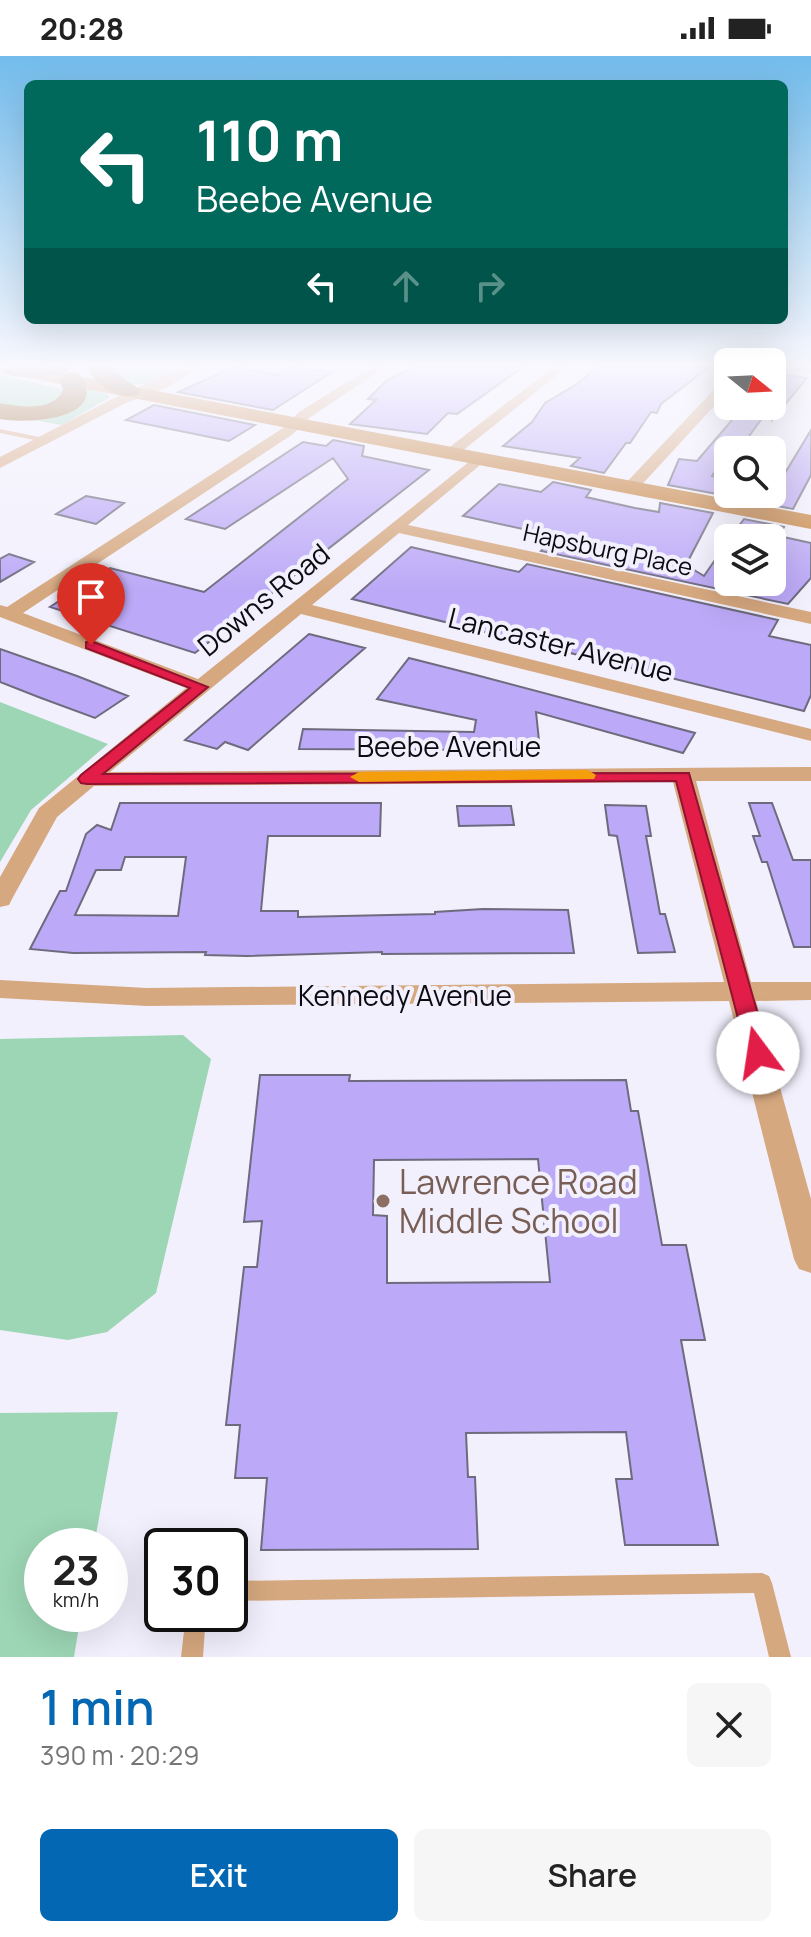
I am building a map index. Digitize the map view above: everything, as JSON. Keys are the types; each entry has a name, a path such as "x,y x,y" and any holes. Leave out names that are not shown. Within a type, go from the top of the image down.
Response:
{"main road":[{"path":"393,442 811,522"}],"street":[{"path":"0,463 41,442"},
{"path":"4,612 268,442"},
{"path":"451,453 465,442"},
{"path":"630,488 673,442"},
{"name":"Downs Road","path":"0,899 40,821 87,779 480,458"},
{"name":"Hapsburg Place","path":"395,527 811,618"},
{"name":"Lancaster Avenue","path":"297,607 809,735"},
{"path":"4,612 201,687"},
{"path":"802,774 809,735"},
{"name":"Beebe Avenue","path":"87,779 802,774"},
{"path":"683,776 811,1259"},
{"name":"Kennedy Avenue","path":"0,989 147,997 811,991"}],"lane":[{"path":"248,1591 762,1583 780,1657"},
{"path":"192,1657 194,1632"}],"green space":[{"path":"0,702 108,744 31,810 0,862"},
{"path":"183,1035 211,1059 156,1293 107,1332 68,1340 0,1330 0,1039"},
{"path":"118,1412 97,1528 24,1528 24,1632 78,1632 74,1657 0,1657 0,1413"}],"building":[{"path":"303,442 326,446 331,442 342,442 364,446 362,456 429,470 195,653 50,607 110,568 204,592 348,479 333,458 225,529 186,519"},
{"path":"508,442 631,442 626,443 604,473 571,466 580,458 503,446"},
{"path":"714,442 714,493 668,485 679,459 697,461"},
{"path":"804,442 811,442 811,475 793,509 786,508 786,471"},
{"path":"553,482 591,490 586,497 635,508 659,512 660,503 713,513 686,565 704,576 714,561 714,588 541,551 555,536 463,516 499,484 541,492"},
{"path":"86,496 124,503 96,524 56,514"},
{"path":"744,519 769,524 740,524"},
{"path":"786,538 811,543 811,578 788,604 751,596 786,596"},
{"path":"411,547 519,572 527,564 778,620 769,636 811,645 811,695 804,711 352,599"},
{"path":"9,554 34,562 0,582 0,559"},
{"path":"309,634 365,648 248,750 225,742 217,749 185,740"},
{"path":"0,649 128,696 95,718 0,682"},
{"path":"409,658 695,733 683,753 536,712 540,750 299,749 303,729 474,732 476,720 377,699"},
{"path":"120,803 381,803 380,836 268,836 261,911 298,911 298,917 435,914 483,909 568,910 574,953 382,952 247,956 205,955 206,952 73,953 30,949 60,891 66,891 86,834 97,825 111,830","holes":["125,857 186,857 178,916 75,915 96,870 121,870"]},
{"path":"749,803 772,803 793,860 811,860 811,947 794,947 767,862 762,862 753,836 760,836"},
{"path":"605,805 646,806 651,836 646,836 660,914 665,914 675,952 638,953 617,836 609,835"},
{"path":"457,806 511,806 514,825 459,826"},
{"path":"260,1075 350,1075 349,1081 626,1080 631,1111 638,1111 662,1245 686,1245 705,1340 681,1340 718,1545 625,1545 616,1479 632,1479 626,1432 466,1433 468,1477 475,1477 478,1549 261,1550 267,1478 235,1478 240,1425 226,1425 244,1267 257,1267 262,1221 244,1222","holes":["538,1159 550,1282 387,1283 387,1216 373,1215 374,1160"]}],"slow traffic":[{"path":"359,777 588,775"}],"place":[{"name":"Lawrence Road Middle School","path":"383,1201"}],"route":[{"path":"91,645 201,687 87,779 683,776 758,1053"}]}
